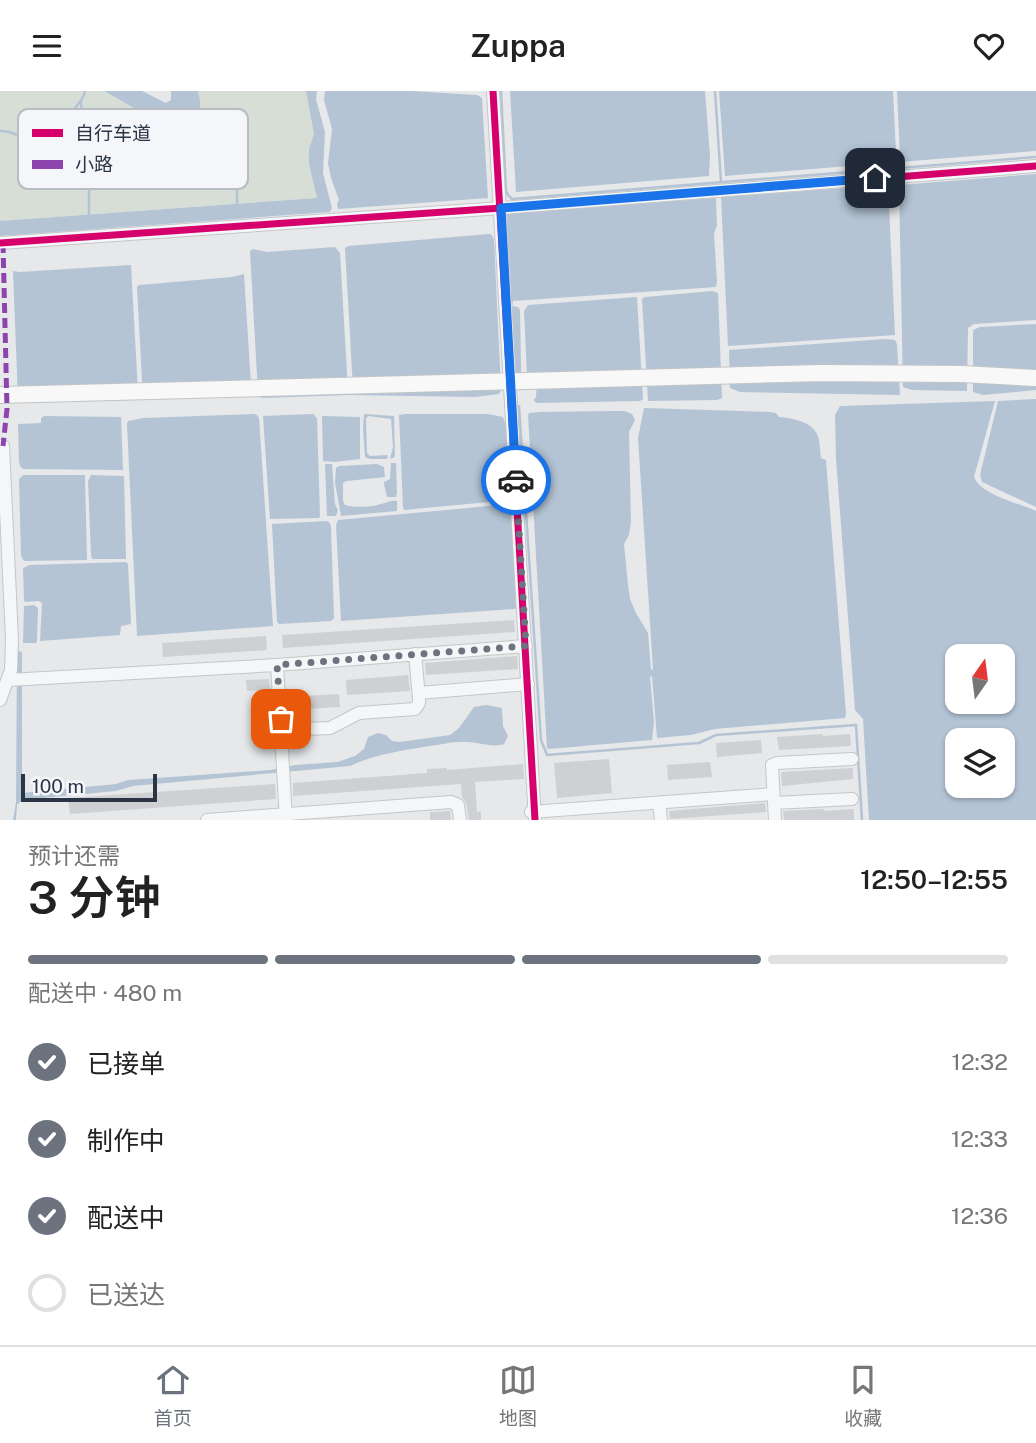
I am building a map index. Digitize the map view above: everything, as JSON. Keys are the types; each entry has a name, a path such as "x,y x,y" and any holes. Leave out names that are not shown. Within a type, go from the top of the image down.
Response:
{"main road":[{"path":"0,395 822,373 1036,378"}],"street":[{"path":"493,91 501,208 507,381 526,646 534,815 659,803 852,799"},
{"path":"0,243 501,208 1036,166"},
{"path":"0,446 3,446 6,608 12,670 0,700"},
{"path":"8,680 277,665 526,646"},
{"path":"281,730 330,728 359,713 415,709 419,703 419,694 415,655"},
{"path":"277,665 286,818"},
{"path":"419,694 528,684"},
{"path":"775,820 772,765 852,759"},
{"path":"207,820 286,818 451,802 458,805 460,820"},
{"path":"659,803 661,820"}],"shaded area":[{"path":"0,91 104,91 135,109 18,109 18,189 248,189 248,109 200,109 198,91 306,91 314,134 309,149 317,198 0,221"}],"water":[{"path":"104,91 142,91 166,103 171,100 171,91 198,91 200,109 135,109"},
{"path":"306,91 317,91 316,99 325,132 323,173 332,208 330,212 0,236 0,221 317,198 309,164 309,149 314,134"},
{"path":"325,91 411,91 477,95 482,98 488,198 338,209 339,200 328,163 332,129 324,100"},
{"path":"510,91 705,91 709,176 516,192"},
{"path":"719,91 893,91 896,153 900,157 897,91 1036,91 1036,151 725,176"},
{"path":"1036,174 1036,320 974,324 968,328 967,391 912,390 903,387 899,185"},
{"path":"888,185 895,335 728,346 721,197"},
{"path":"714,198 717,226 714,233 716,287 513,301 512,306 520,310 521,373 513,381 505,211 514,213"},
{"path":"489,234 494,240 501,390 499,394 475,397 259,397 250,251 335,247 340,253 348,390 353,388 345,248"},
{"path":"131,265 138,392 136,400 21,403 18,399 13,271"},
{"path":"244,274 251,385 246,396 143,399 137,287"},
{"path":"712,291 718,293 722,398 648,401 642,299"},
{"path":"637,297 643,399 536,403 534,400 537,382 527,375 524,311 528,305"},
{"path":"1036,324 1036,390 983,395 973,392 973,330 980,327"},
{"path":"895,340 897,344 900,395 740,392 730,388 729,350"},
{"path":"1036,399 1036,507 982,482 980,475 998,401"},
{"path":"995,401 974,477 992,494 1036,511 1036,820 869,820 863,719 855,710 835,415 840,406"},
{"path":"644,408 770,412 779,417 800,421 810,426 817,434 821,458 826,460 845,718 715,729 691,735 657,738 652,676 652,740 547,748 528,415 540,412 624,411 632,414 635,420 629,432 631,522 624,544 630,599 648,633 651,670 638,438"},
{"path":"254,414 259,418 273,626 137,636 128,421 143,418"},
{"path":"313,414 317,418 320,516 270,519 263,416"},
{"path":"364,414 394,416 395,457 390,459 393,447 391,419 368,416 367,453 370,456 388,457 365,457"},
{"path":"488,414 503,417 506,426 510,500 404,510 399,415"},
{"path":"44,416 121,417 123,470 23,469 19,462 18,424 41,423"},
{"path":"322,416 360,417 360,459 323,461"},
{"path":"391,463 396,463 396,497 387,497 384,484 390,479"},
{"path":"325,464 332,464 335,504 338,510 336,516 327,516"},
{"path":"377,464 384,467 385,477 343,483 343,501 345,505 358,507 397,501 397,511 341,516 335,483 336,468"},
{"path":"23,475 85,475 87,560 24,561 21,556 19,479"},
{"path":"91,475 124,476 126,559 92,559 88,481"},
{"path":"511,504 515,609 341,621 336,525 338,520"},
{"path":"327,521 331,527 334,618 331,621 279,624 272,524"},
{"path":"126,562 131,624 121,626 120,635 40,641 42,603 25,602 23,568 30,565"},
{"path":"34,605 38,608 37,641 23,643 24,606"},
{"path":"17,651 22,652 22,793 116,784 128,780 270,770 338,762 355,756 364,749 368,737 378,733 386,735 392,741 400,742 450,735 459,728 474,707 486,705 502,708 503,726 508,736 504,744 499,745 452,743 388,753 350,766 133,786 116,791 22,800 17,805 16,820 13,820 16,802"}],"building":[{"path":"514,620 515,632 283,648 282,635"},
{"path":"266,636 267,650 163,657 162,643"},
{"path":"517,656 518,669 426,675 425,663"},
{"path":"408,675 410,691 347,695 346,680"},
{"path":"269,679 270,690 247,691 246,680"},
{"path":"339,694 340,707 288,710 288,697"},
{"path":"850,734 851,746 779,750 777,737"},
{"path":"761,740 762,753 717,757 716,743"},
{"path":"609,759 612,793 557,798 554,763"},
{"path":"710,762 712,777 668,780 667,765"},
{"path":"523,764 524,779 475,782 477,812 481,811 481,820 469,820 461,784 293,796 293,783 427,773 427,769"},
{"path":"853,768 853,779 782,786 781,772"},
{"path":"275,784 276,799 70,814 68,798"},
{"path":"765,803 766,812 670,819 669,811"},
{"path":"854,809 854,820 784,820 783,811"},
{"path":"450,811 451,820 430,820 430,812"}],"waterway":[{"path":"75,109 85,91"},
{"path":"501,91 506,191 512,199 1036,157"},
{"path":"715,91 721,182"},
{"path":"81,101 82,109"},
{"path":"0,131 18,136"},
{"path":"89,189 89,215"},
{"path":"237,189 237,204"},
{"path":"519,406 541,740 547,755 699,743 716,735 856,725 862,820"}],"marked path":[{"path":"3,243 7,409 3,446"}],"cycle path":[{"path":"493,91 535,820"},
{"path":"0,243 501,208 1036,166"}],"way so far":[{"path":"281,719 277,665 526,646 516,480"}],"route":[{"path":"516,480 501,208 875,178"}]}
